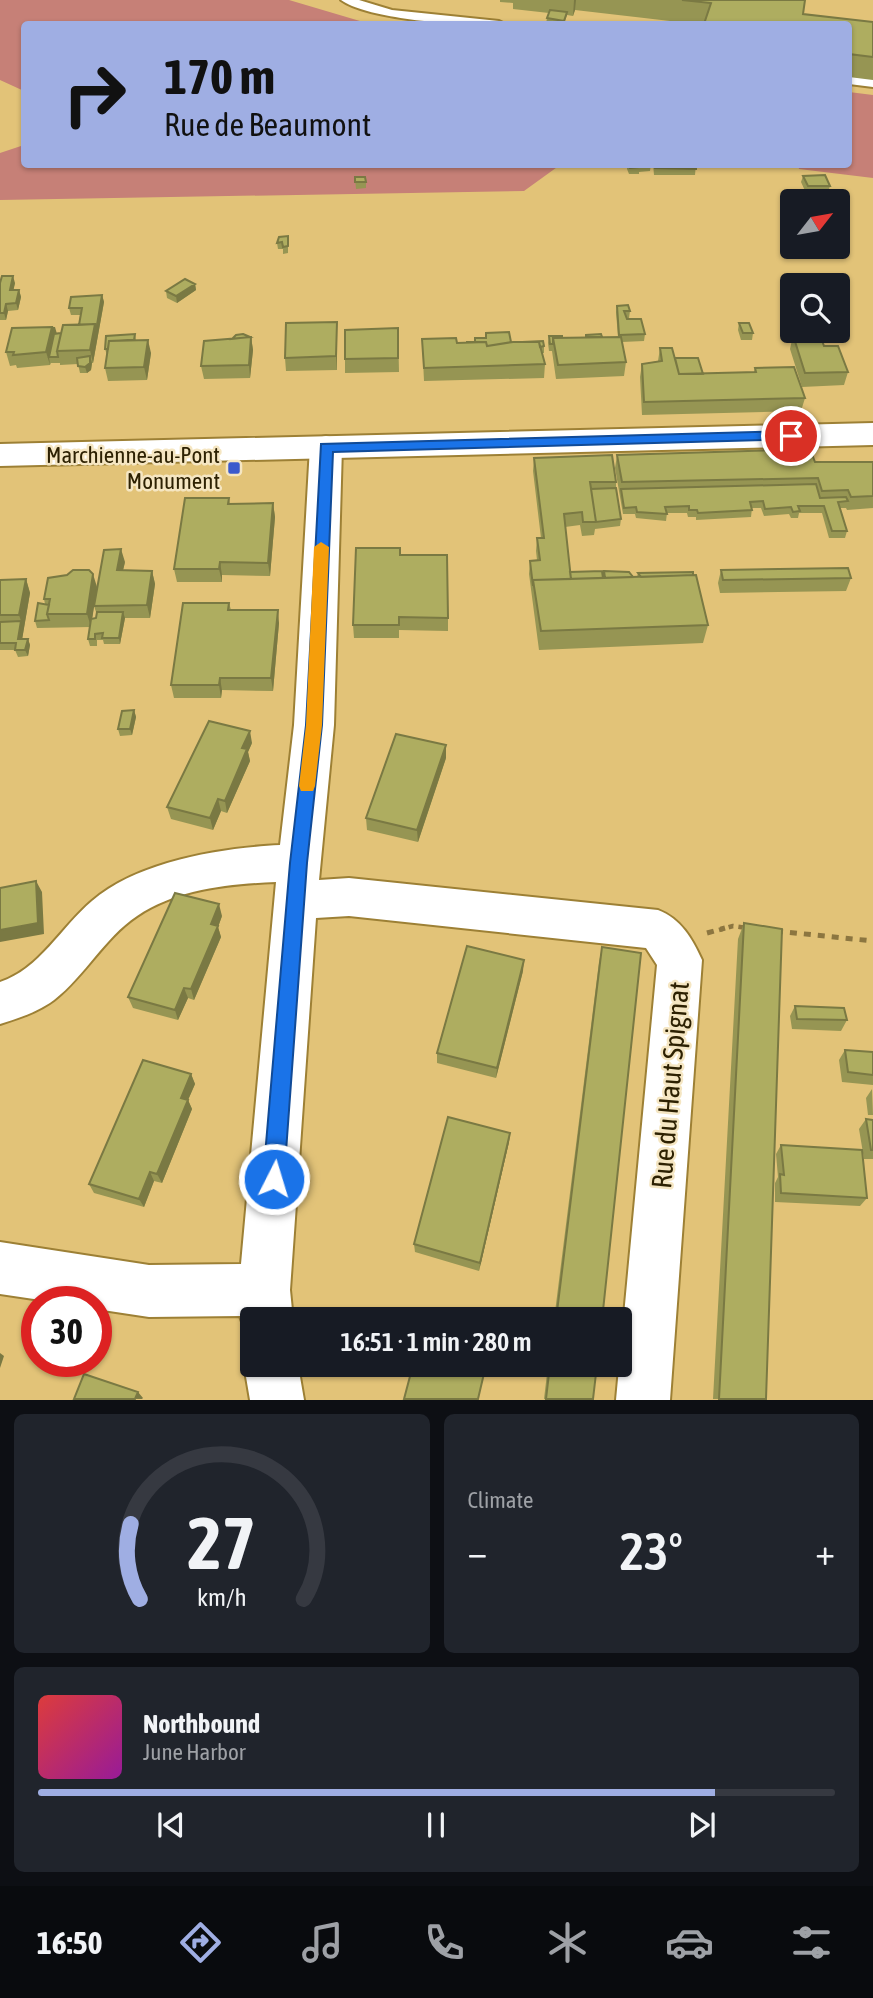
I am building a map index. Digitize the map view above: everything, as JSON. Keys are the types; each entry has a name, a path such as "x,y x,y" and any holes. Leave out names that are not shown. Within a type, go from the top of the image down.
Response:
{"street":[{"path":"0,455 873,434"},
{"path":"0,1268 149,1291 266,1305 297,882 314,725 326,447"},
{"path":"0,1003 19,999 57,972 122,902 174,878 224,865 349,897 658,930 667,943"},
{"name":"Rue du Haut Spignat","path":"643,1399 680,960 667,943"},
{"path":"273,1377 277,1399"}],"lane":[{"path":"347,0 391,13 470,21"},
{"path":"852,80 873,83"}],"path":[{"path":"667,943 733,926 759,929"},
{"path":"772,930 873,940"}],"shaded area":[{"path":"0,0 289,0 360,21 21,21 21,90 0,80"},
{"path":"852,92 873,95 873,178 799,169 852,168"},
{"path":"21,146 21,168 556,168 524,191 0,200 0,153"}],"building":[{"path":"682,0 805,0 803,14 873,22 873,57 852,54 852,21 705,21 711,3"},
{"path":"550,10 567,12 564,21 547,18"},
{"path":"825,175 830,186 808,186 803,176"},
{"path":"355,177 365,177 366,182 355,182"},
{"path":"288,236 288,246 283,247 282,242 277,243 279,237"},
{"path":"2,276 13,276 10,290 19,290 16,303 6,304 4,313 0,313 0,283"},
{"path":"185,279 195,284 176,296 166,291"},
{"path":"102,295 96,331 95,324 79,325 82,308 69,308 71,297"},
{"path":"628,305 630,311 624,311 627,319 641,319 645,334 619,335 617,306"},
{"path":"337,322 336,356 285,358 286,323"},
{"path":"739,323 749,323 753,333 743,333"},
{"path":"95,324 90,350 57,351 63,325"},
{"path":"52,327 46,352 13,355 14,352 6,352 12,328"},
{"path":"398,328 398,358 345,359 345,330"},
{"path":"509,332 511,342 487,346 486,342 475,342 475,338 486,338 486,333"},
{"path":"61,333 58,357 49,357 54,334"},
{"path":"135,334 134,340 109,341 108,349 105,349 106,336"},
{"path":"601,334 602,337 586,337 586,335"},
{"path":"236,335 250,337 232,339"},
{"path":"549,336 562,338 553,338 553,344 550,344"},
{"path":"251,337 249,365 201,366 204,341"},
{"path":"621,337 626,362 558,365 553,338"},
{"path":"456,338 457,343 486,342 487,346 539,342 545,364 424,368 422,339"},
{"path":"148,340 144,367 105,368 109,341"},
{"path":"796,343 838,346 848,372 805,373"},
{"path":"660,348 672,348 679,374 756,372 755,368 794,367 805,398 644,402 642,364 662,361"},
{"path":"90,356 90,363 85,367 78,366 77,358"},
{"path":"675,358 698,358 703,374 679,374"},
{"path":"810,449 815,462 873,462 873,496 851,497 848,490 822,491 818,478 622,482 617,455"},
{"path":"612,455 616,482 590,482 596,522 583,522 582,512 564,514 571,579 533,580 533,586 530,561 540,560 537,538 544,538 534,458"},
{"path":"816,484 820,498 846,497 848,501 838,502 847,531 832,531 824,506 798,506 800,511 793,512 791,507 765,509 763,501 750,502 752,510 698,513 697,510 689,510 689,506 665,507 667,514 637,512 636,507 624,508 621,489"},
{"path":"616,488 621,519 596,522 591,489"},
{"path":"185,498 229,498 228,504 273,503 268,563 220,562 219,569 174,569"},
{"path":"356,548 400,548 400,555 447,555 448,618 399,617 399,625 353,625"},
{"path":"121,549 117,570 152,571 147,605 94,606 104,550"},
{"path":"848,568 851,578 723,580 721,570"},
{"path":"73,570 89,570 93,574 87,614 47,614 50,599 44,599 48,578 67,575"},
{"path":"602,571 603,578 571,579 570,572"},
{"path":"604,571 629,572 633,577 605,578"},
{"path":"693,572 693,575 641,577 638,573"},
{"path":"696,575 708,625 541,631 533,580"},
{"path":"26,579 19,615 0,615 0,580"},
{"path":"38,603 49,605 49,620 35,621"},
{"path":"183,603 229,603 228,610 278,610 271,678 220,678 219,685 171,685"},
{"path":"97,612 123,612 119,638 102,638 103,633 95,634 95,639 88,639 91,619 96,618"},
{"path":"21,621 18,639 28,639 25,650 15,650 16,643 0,643 0,622"},
{"path":"134,710 130,729 118,729 122,711"},
{"path":"209,721 250,731 242,748 247,749 225,801 218,799 210,818 167,807"},
{"path":"396,734 446,745 417,830 366,818"},
{"path":"36,881 38,923 0,930 0,888"},
{"path":"175,893 219,904 211,924 218,926 191,989 184,988 175,1010 128,997"},
{"path":"744,923 782,929 766,1399 719,1399"},
{"path":"467,946 524,960 497,1068 437,1053"},
{"path":"602,947 641,953 603,1307 558,1307"},
{"path":"795,1006 844,1008 847,1020 797,1019"},
{"path":"845,1050 873,1052 873,1075 848,1072"},
{"path":"143,1060 191,1074 181,1098 188,1100 157,1174 150,1172 139,1199 89,1184"},
{"path":"448,1117 510,1133 480,1263 414,1244"},
{"path":"866,1119 873,1120 873,1150 871,1150"},
{"path":"781,1145 862,1150 867,1198 781,1193 780,1174 784,1175"},
{"path":"83,1377 93,1377 138,1392 135,1399 74,1399"},
{"path":"410,1377 483,1377 478,1399 404,1399"},
{"path":"549,1377 596,1377 593,1399 546,1399"}],"slow traffic":[{"path":"307,786 314,725 321,547"}],"place":[{"name":"Marchienne-au-Pont Monument","path":"234,468"}],"route":[{"path":"274,1179 299,863 314,725 326,447 791,436"}]}
